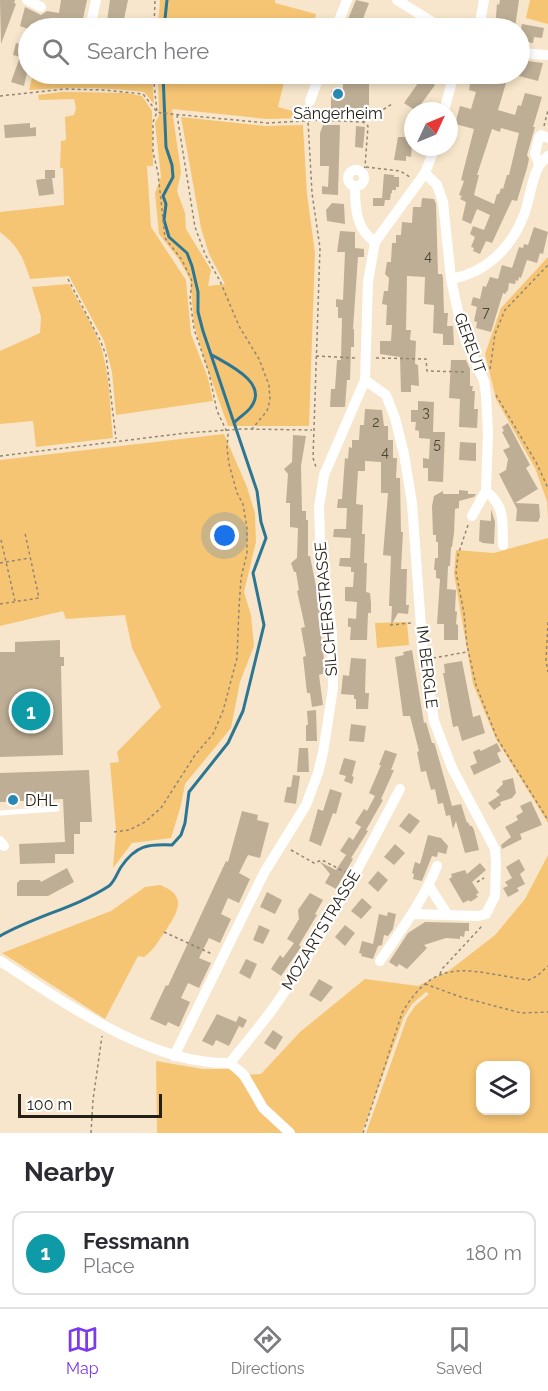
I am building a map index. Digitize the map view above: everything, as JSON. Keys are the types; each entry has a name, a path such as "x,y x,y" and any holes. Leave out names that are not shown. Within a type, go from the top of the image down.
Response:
{"street":[{"path":"27,0 41,7"},
{"path":"92,18 95,0"},
{"path":"340,18 346,0"},
{"path":"397,0 426,18"},
{"path":"481,18 484,0"},
{"path":"530,54 546,55"},
{"path":"310,101 316,84"},
{"path":"446,102 451,84"},
{"path":"539,164 535,154 544,136"},
{"name":"SILCHERSTRASSE","path":"174,1056 280,844 306,805 318,773 333,688 332,633 320,539 319,507 324,475 365,380 368,282 375,242 419,183 432,156"},
{"path":"451,279 479,271 511,240 524,215 539,164 548,156"},
{"path":"363,170 354,170 348,175 348,181 355,186 359,223 365,235 375,242"},
{"name":"GEREUT","path":"425,173 437,185 443,202 451,279 466,342 482,376 488,434 486,491 472,516"},
{"name":"IM BERGLE","path":"365,380 386,395 395,418 404,454 412,503 424,660 434,722 452,768 495,849 495,896 486,914"},
{"path":"486,491 499,503 502,512 503,544"},
{"name":"MOZARTSTRASSE","path":"230,1063 280,1000 332,917 400,789"},
{"path":"380,961 413,914 437,866"},
{"path":"429,886 447,914"},
{"path":"413,914 478,916 486,914"},
{"path":"0,961 69,1005 145,1045 174,1056 212,1064 230,1063 244,1075 263,1108 290,1133"}],"lane":[{"path":"0,813 57,810"}],"path":[{"path":"154,18 155,0"},
{"path":"114,832 129,830 145,822 161,808 195,755 213,734 227,697 237,658 238,608 241,578 247,554 247,528 243,504 237,493 229,464 227,430 217,411 209,373 194,329 190,299 192,281 182,261 165,238 158,173 153,152 153,122 157,112 154,84"},
{"path":"0,96 65,89 126,91 143,94 157,112 161,113 267,123 363,122 392,104"},
{"path":"310,101 308,121 312,193 320,248 313,458 317,469 324,475"},
{"path":"544,136 548,110"},
{"path":"176,114 195,227 205,254 269,385 270,400 267,411 252,429"},
{"path":"363,122 368,126 363,170 400,171 419,183"},
{"path":"482,376 491,367 495,334 505,310 548,265"},
{"path":"68,279 106,355 116,441"},
{"path":"316,356 426,359 427,371 482,376 496,393 536,462 548,488"},
{"path":"0,456 227,430 313,430"},
{"path":"472,516 462,538 456,572 464,613 468,652 476,685 497,738 548,820"},
{"path":"0,604 39,598 25,532"},
{"path":"1,540 15,602"},
{"path":"0,563 31,558"},
{"path":"390,625 421,622"},
{"path":"548,622 546,660 548,672"},
{"path":"424,660 468,652"},
{"path":"280,844 314,863 322,860 354,876"},
{"path":"440,976 442,969 484,923 486,914"},
{"path":"164,932 221,958"},
{"path":"363,1133 402,1013 411,997 424,983 454,970 472,969 529,980 548,966"},
{"path":"424,983 461,997 521,1013 548,1012"},
{"path":"91,1133 103,1023"}],"shaded area":[{"path":"160,0 275,0 275,3 316,14 315,18 159,18"},
{"path":"530,0 548,0 548,24 526,18"},
{"path":"30,84 153,84 154,104 144,92 129,90 58,88 29,90"},
{"path":"158,84 284,84 278,107 306,115 305,118 267,119 172,109 181,172 177,191 185,213 186,229 211,270 208,286 225,284 209,254 201,228 181,117 265,126 303,125 307,194 315,253 309,426 228,426 194,324 190,279 178,258 159,234 155,193 161,177 155,123 159,115"},
{"path":"63,92 126,93 142,96 152,111 153,166 147,166 151,227 186,280 191,334 208,378 213,401 116,415 112,372 104,341 69,276 30,279 20,253 0,232 0,212 64,205 63,168 60,168 61,141 66,140 65,117 74,115 76,108 74,99 39,100 38,95"},
{"path":"548,257 548,519 547,501 535,468 496,399 485,354 501,308"},
{"path":"69,284 102,350 108,383 113,438 36,447 33,421 0,424 0,351 40,333 41,317 32,287"},
{"path":"224,434 247,487 255,513 256,542 244,592 251,615 254,646 240,682 231,728 185,784 171,838 132,843 113,868 116,831 110,763 119,762 117,752 161,707 132,648 125,615 66,619 63,611 0,626 0,460"},
{"path":"548,538 548,823 496,739 473,684 454,574 456,550 494,553"},
{"path":"407,622 409,645 377,648 375,623"},
{"path":"548,855 548,1133 366,1133 407,1018 415,1006 429,994 426,992 412,1004 404,1017 362,1133 290,1133 279,1124 244,1075 261,1074 300,1032 365,979 418,986 450,970 495,935 525,899"},
{"path":"160,885 174,894 178,904 177,910 151,951 144,957 138,956 105,1019 2,953 111,911 145,887"},
{"path":"156,1061 202,1069 231,1069 258,1107 284,1133 157,1133"}],"building":[{"path":"0,0 15,0 16,4 1,44"},
{"path":"61,0 87,0 83,18 22,18 25,7 41,15 47,11 59,13"},
{"path":"110,0 128,0 124,18 107,18"},
{"path":"356,0 369,3 363,18 348,18"},
{"path":"500,0 519,0 516,18 496,18 497,4 499,5"},
{"path":"530,25 544,28 542,38 534,37 533,43 530,43"},
{"path":"16,43 18,44 18,56 13,55"},
{"path":"530,61 543,63 538,81 530,79"},
{"path":"18,63 18,84 24,84 24,86 11,82"},
{"path":"343,84 369,84 369,108 343,108 343,111 331,111 331,90 343,90"},
{"path":"417,84 435,85 423,102 405,102"},
{"path":"470,84 506,84 498,110 515,115 525,93 542,97 527,155 529,159 527,168 517,201 512,200 492,243 486,241 480,254 473,251 474,248 471,247 475,237 470,234 473,226 484,230 490,215 477,209 471,224 462,220 466,202 460,199 462,196 459,195 474,129 458,125 458,113 460,106 471,109 476,92 469,90","holes":["501,128 519,133 509,175 507,175 503,189 501,188 497,194 494,204 474,195 479,175 477,175 492,129 500,132"]},
{"path":"30,123 30,128 36,127 36,136 5,138 4,125"},
{"path":"323,125 340,125 338,195 322,194 322,186 328,187 329,166 320,166 320,133"},
{"path":"356,126 365,127 363,148 355,147"},
{"path":"398,137 404,137 406,161 394,160"},
{"path":"45,170 55,170 55,178 52,178 54,194 39,196 36,180 45,179"},
{"path":"384,174 399,177 399,187 392,190 390,200 385,200 384,206 373,206 373,198 382,198"},
{"path":"422,198 434,199 436,204 438,274 442,274 443,278 444,313 448,313 447,326 453,326 454,345 443,345 443,334 433,333 434,305 424,304 425,277 407,276 406,330 411,330 410,340 416,341 415,364 418,365 419,386 411,385 411,392 401,392 400,357 380,354 380,341 391,341 392,325 386,325 387,305 382,304 384,291 388,291 389,278 385,274 387,262 391,262 392,243 396,243 396,235 401,235 402,222 412,223 413,207 421,207"},
{"path":"332,203 344,204 345,224 327,221 326,210"},
{"path":"534,227 548,232 543,254 540,253 537,263 527,260 521,278 516,280 515,284 509,283 508,290 505,294 503,293 491,332 476,328 477,322 474,321 477,307 471,305 473,297 480,299 483,286 486,287 490,277 498,279 502,265 512,268 519,247 523,248 524,244 528,245"},
{"path":"340,231 355,232 355,248 364,249 364,257 358,257 354,347 351,347 350,380 347,380 345,407 330,407 331,389 335,389 337,360 341,360 342,318 338,318 336,299 343,300 345,252 337,252"},
{"path":"451,360 466,360 470,369 470,386 473,386 472,391 475,391 474,409 478,409 477,428 459,427 460,399 449,398"},
{"path":"418,401 434,402 433,432 445,432 443,482 428,481 428,468 423,468 423,458 429,459 430,439 419,438 419,431 415,430 416,422 411,422 411,410 418,410"},
{"path":"365,409 382,410 384,426 388,426 388,440 393,440 393,458 397,458 396,478 400,478 401,532 403,532 401,569 407,569 406,605 409,605 408,614 398,613 391,626 392,606 389,606 391,556 383,555 388,493 381,493 381,462 365,461 365,471 358,471 356,504 363,505 364,563 367,563 366,592 370,593 371,613 368,613 367,640 350,640 351,627 348,627 348,618 356,619 357,602 345,601 345,587 353,587 354,572 351,572 351,567 339,566 340,558 350,558 351,538 333,537 334,529 346,529 347,508 337,508 338,499 342,499 345,458 348,459 352,440 359,440 360,425 364,425"},
{"path":"508,423 530,465 526,468 538,489 515,503 539,504 538,522 516,521 517,509 499,474 506,470 508,459 503,450 510,447 502,432 504,431 502,427"},
{"path":"293,435 306,436 301,466 302,511 306,511 306,520 308,520 308,556 310,556 321,612 318,613 325,667 325,673 319,675 323,705 312,707 310,693 307,693 303,657 306,656 301,628 305,627 297,591 299,590 296,572 291,563 297,558 298,528 290,527 290,503 286,503 288,474 284,469 292,462"},
{"path":"460,442 476,443 476,461 459,460"},
{"path":"459,490 468,491 468,494 476,494 474,497 459,501 459,508 455,509 447,589 456,590 455,611 457,612 458,640 444,640 444,624 437,624 440,579 436,578 436,570 434,570 435,558 438,558 438,542 436,542 436,535 433,535 432,506 434,496 443,491 443,494 459,494"},
{"path":"491,509 495,522 494,544 479,541 480,520 491,521"},
{"path":"60,640 60,657 64,657 64,666 61,666 63,755 0,757 0,652 15,652 15,642"},
{"path":"412,650 424,723 426,722 432,743 435,745 452,806 461,804 467,823 474,830 479,850 465,853 456,821 453,829 450,815 446,816 443,803 438,804 435,789 431,790 426,771 421,772 417,752 419,751 410,716 403,716 395,657"},
{"path":"351,658 366,659 365,693 369,693 368,709 356,709 354,695 341,694 343,675 349,676"},
{"path":"462,661 473,717 480,715 485,733 462,741 458,726 453,727 443,673 445,673 444,664"},
{"path":"316,710 317,741 306,741 307,711"},
{"path":"351,724 366,726 364,742 349,741"},
{"path":"497,743 501,751 497,753 501,762 474,775 470,766 477,763 473,752 479,749 481,751"},
{"path":"299,748 308,748 309,772 297,772"},
{"path":"385,750 397,754 391,770 394,770 381,799 383,800 366,830 368,831 351,858 340,851 349,837 353,840 361,827 363,828 355,823 364,809 367,811 375,796 369,793"},
{"path":"344,758 356,761 352,784 344,781 346,776 339,774"},
{"path":"89,770 92,822 80,822 80,834 74,834 74,854 55,854 55,863 20,864 19,844 65,842 63,799 0,802 0,773"},
{"path":"293,775 300,776 296,804 284,802 287,787 291,787"},
{"path":"513,778 516,793 512,798 500,802 501,805 494,810 488,803 500,795 496,791 503,784 502,781"},
{"path":"330,789 342,793 336,814 333,813 321,846 309,841 318,809 323,811"},
{"path":"531,801 542,825 520,834 522,839 502,849 501,845 511,837 505,827 518,820 516,816 523,812 520,806"},
{"path":"242,811 258,815 257,820 269,823 260,858 248,855 239,873 250,879 239,903 228,898 221,914 231,919 220,943 209,938 199,958 211,963 199,988 188,983 181,998 190,1002 179,1027 168,1022 166,1026 150,1019 166,985 168,986 226,861 228,862"},
{"path":"409,813 420,821 410,834 399,826"},
{"path":"428,835 441,838 448,846 446,854 438,852 437,857 432,856 422,881 413,879 415,862 420,864"},
{"path":"395,844 405,853 394,865 384,857"},
{"path":"346,855 353,859 336,889 325,883 330,874 320,862 336,870"},
{"path":"519,859 525,870 520,874 525,884 517,888 519,891 508,897 503,888 508,886 505,882 512,878 506,867"},
{"path":"480,863 486,870 472,882 479,893 476,894 478,897 463,903 449,879 452,877 451,874 465,870 467,874"},
{"path":"67,868 74,882 48,896 17,896 17,883 20,880 40,880 41,882"},
{"path":"378,871 388,880 378,892 368,883"},
{"path":"267,892 282,900 275,914 260,907"},
{"path":"310,893 323,900 299,945 301,947 281,976 271,969 280,955 283,958 294,943 287,939 299,919 298,910"},
{"path":"362,898 372,907 361,919 351,911"},
{"path":"388,912 396,914 393,929 388,936 384,935 382,945 378,946 373,959 361,956 362,954 359,953 362,941 373,944 379,914 387,916"},
{"path":"425,922 469,923 469,931 465,931 464,937 460,936 460,939 446,938 424,945 427,948 407,969 389,962 408,933"},
{"path":"259,925 270,930 263,944 253,940"},
{"path":"345,925 355,933 345,946 335,937"},
{"path":"246,959 257,964 250,979 239,973"},
{"path":"319,979 333,987 321,1002 309,995"},
{"path":"217,1014 236,1022 239,1016 247,1020 243,1028 239,1026 229,1046 216,1040 213,1046 202,1041"},
{"path":"273,1030 283,1037 275,1050 264,1043"}],"waterway":[{"path":"165,18 167,0"},
{"path":"0,936 96,894 111,884 121,867 137,850 149,846 172,845 181,835 189,792 228,743 243,711 264,625 253,573 266,538 261,522 257,491 203,331 192,266 187,253 169,237 164,220 166,204 163,196 173,177 166,147 163,84"},
{"path":"212,355 245,376 255,390 255,398 251,407 234,423"}],"place":[{"name":"Sängerheim","path":"338,94"},
{"name":"Fessmann","path":"31,711"},
{"name":"DHL","path":"13,800"}]}
